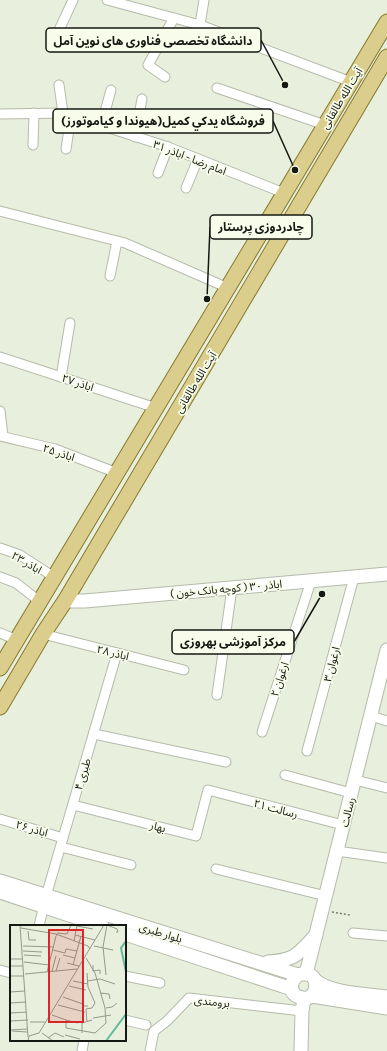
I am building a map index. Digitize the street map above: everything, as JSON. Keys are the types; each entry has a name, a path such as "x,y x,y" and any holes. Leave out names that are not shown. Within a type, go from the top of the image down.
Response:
{"main road":[{"name":"آیت الله طالقانی","path":"0,668 387,22"},
{"name":"آیت الله طالقانی","path":"0,707 33,650 66,601 387,56"},
{"name":"اباذر ۳۰ ( کوچه بانک خون )","path":"66,601 85,601 387,574"},
{"path":"17,640 17,647 20,652 26,653 33,650"},
{"name":"رسالت","path":"307,977 316,935 387,650"},
{"path":"0,677 5,677 9,682 10,690"},
{"name":"بلوار طبری","path":"0,881 100,925"},
{"name":"بلوار طبری","path":"0,892 45,901 247,959 307,977 321,985 337,990 387,997"},
{"name":"بلوار طبری","path":"126,934 292,989"},
{"path":"247,959 261,962 283,961 294,958 316,935"},
{"path":"301,1051 306,1002 316,989 307,977 292,981 292,989 296,996 306,1002 387,1008"}],"street":[{"path":"53,44 74,0"},
{"path":"107,0 121,1 200,25 351,82"},
{"path":"200,25 204,0"},
{"path":"165,77 148,65 174,18"},
{"path":"59,85 67,114 66,149"},
{"path":"217,88 326,125"},
{"path":"101,126 111,90"},
{"path":"135,137 142,99"},
{"path":"33,145 34,113"},
{"name":"امام رضا - اباذر ۳۱","path":"0,114 67,114 168,147 284,193"},
{"path":"158,173 168,147"},
{"path":"186,188 198,159"},
{"path":"0,211 125,243 228,288"},
{"path":"110,276 117,241"},
{"path":"61,377 70,323"},
{"name":"اباذر ۲۷","path":"0,357 156,408"},
{"path":"0,412 1,436"},
{"name":"اباذر ۲۵","path":"1,436 55,449 117,473"},
{"name":"اباذر ۲۳","path":"0,548 20,555 54,577"},
{"path":"0,577 16,583 39,602"},
{"name":"ارغوان ۳","path":"307,751 354,577"},
{"name":"ارغوان ۲","path":"262,732 311,581"},
{"path":"217,695 232,588"},
{"path":"0,632 17,640"},
{"name":"اباذر ۲۸","path":"43,634 184,670"},
{"name":"طبری ۴","path":"39,925 60,847 118,653"},
{"path":"370,716 387,721"},
{"path":"94,734 226,762"},
{"path":"285,775 351,793"},
{"path":"355,780 387,788"},
{"name":"بهار","path":"73,805 196,836 208,790"},
{"name":"رسالت ۲۱","path":"208,790 343,825"},
{"name":"اباذر ۲۶","path":"0,819 63,838"},
{"path":"60,847 131,864"},
{"path":"337,851 387,858"},
{"path":"216,869 326,896"},
{"path":"353,933 387,936"},
{"path":"0,970 10,973"},
{"path":"126,976 160,983"},
{"name":"برومندی","path":"150,1051 154,1032 189,998 306,1002"},
{"path":"126,1020 146,1025"},
{"path":"82,1051 84,1041"}],"path":[{"path":"322,911 350,916"}],"place":[{"name":"دانشگاه تخصصی فناوری های نوین آمل","path":"285,85"},
{"name":"فروشگاه يدكي كميل(هیوندا و کیاموتورز)","path":"295,170"},
{"name":"چادردوزی پرستار","path":"207,299"},
{"name":"مرکز آموزشی بهروزی","path":"322,594"}]}
